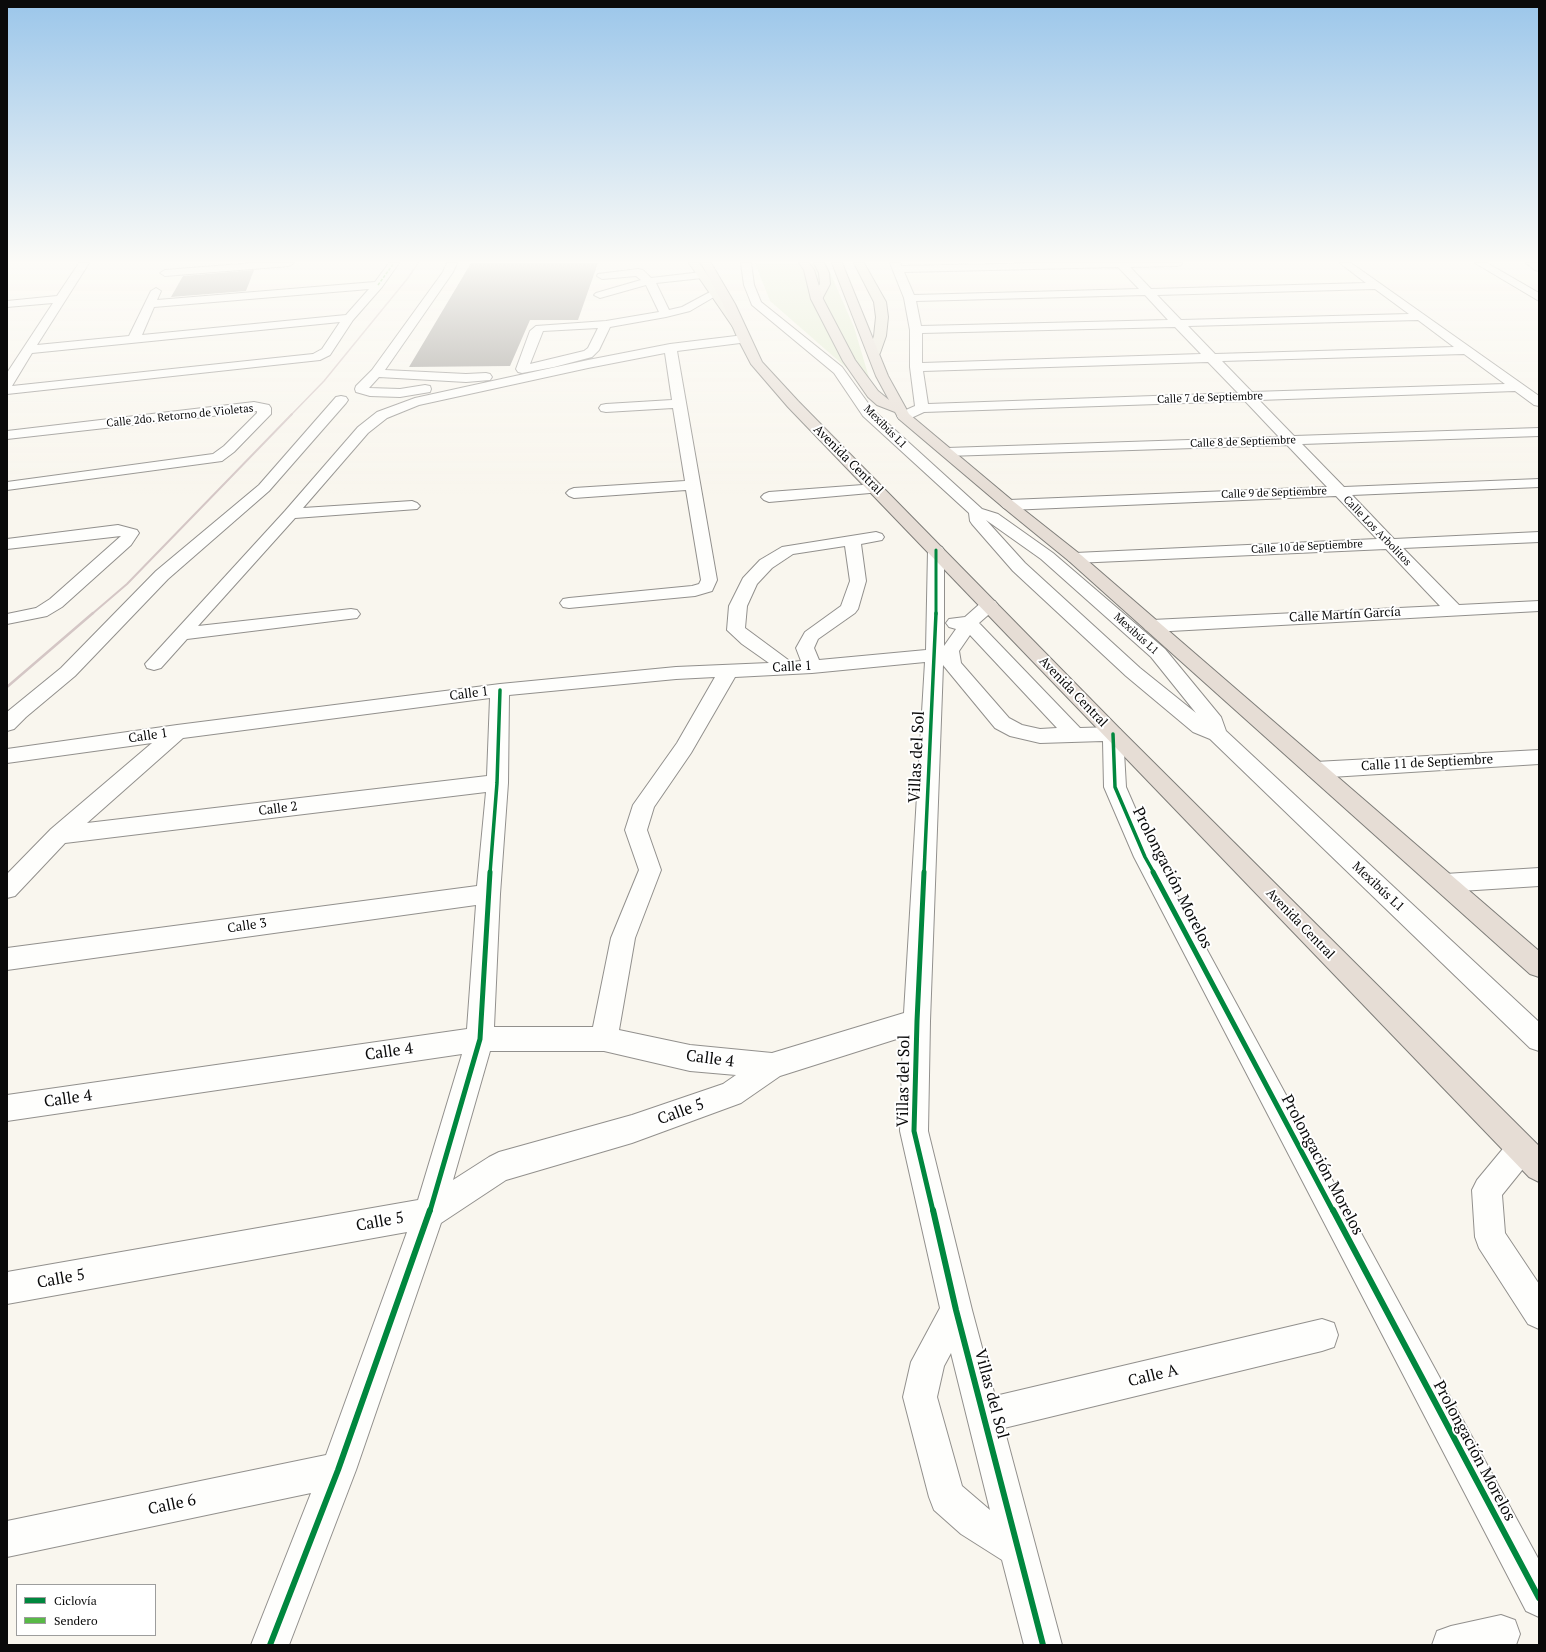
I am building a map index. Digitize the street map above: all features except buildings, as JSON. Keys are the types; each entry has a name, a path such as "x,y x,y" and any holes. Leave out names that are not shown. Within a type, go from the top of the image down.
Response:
{"highway":[{"name":"Avenida Central","path":"745,340 757,364 793,404 1113,734 1530,1158"},
{"path":"839,340 850,361 873,394 882,402 901,412 1009,505 1075,558 1539,966"},
{"path":"869,340 882,376 901,412"}],"main road":[{"path":"874,353 879,340"}],"street":[{"path":"7,383 34,340"},
{"path":"28,350 123,340"},
{"path":"7,390 316,357 326,352 334,340"},
{"path":"399,340 376,373 361,389 364,391 408,393 466,378"},
{"path":"522,369 533,340"},
{"path":"376,373 466,378 486,377 554,363 588,354 593,350 598,340"},
{"path":"154,664 290,514 363,430 382,415 415,402 642,354 671,351 727,340"},
{"name":"Mexibús L1","path":"801,340 838,370 868,413 977,512 992,517 1047,556 1158,653 1214,722 1217,734"},
{"path":"916,340 916,366 922,408"},
{"name":"Calle Los Arbolitos","path":"1194,340 1452,609"},
{"path":"1452,340 1539,402"},
{"path":"916,366 1466,350"},
{"path":"569,603 695,592 706,587 709,580 692,485 671,351"},
{"name":"Calle 7 de Septiembre","path":"901,412 922,408 1518,387"},
{"path":"7,724 19,712 68,672 162,575 264,488 341,400"},
{"path":"606,408 680,404"},
{"name":"Calle 2do. Retorno de Violetas","path":"7,435 254,406 264,408 264,414 229,449 217,458 7,486"},
{"name":"Calle 8 de Septiembre","path":"948,452 1539,432"},
{"name":"Calle 9 de Septiembre","path":"1009,505 1338,490 1539,483"},
{"path":"574,492 692,485"},
{"path":"769,497 876,488"},
{"path":"290,514 412,506"},
{"name":"Mexibús L1","path":"977,512 978,521 1019,567 1132,672 1200,727 1217,734 1539,1040"},
{"path":"7,544 118,530 130,533 125,542 56,603 41,612 7,619"},
{"path":"787,668 736,630 738,606 749,582 766,564 788,550 876,537"},
{"name":"Calle 10 de Septiembre","path":"1075,558 1539,537"},
{"path":"812,667 805,648 811,636 849,609 858,581 852,540"},
{"name":"Villas del Sol","path":"936,550 936,623 933,655 917,1020 914,1131 956,1310 985,1416 1043,1645"},
{"path":"989,605 969,623 950,651 952,664 1002,723 1017,731 1040,736 1113,734"},
{"name":"Calle Martín García","path":"1152,626 1452,609 1539,606"},
{"path":"181,634 351,614"},
{"path":"936,623 969,623 1075,735"},
{"name":"Calle 1","path":"7,756 177,732 500,690 676,673 812,667 933,655"},
{"path":"604,1039 623,938 650,870 636,830 644,805 684,748 729,670"},
{"path":"270,1645 338,1470 429,1213 480,1039 488,894 497,782 500,690"},
{"path":"7,888 59,835 177,732"},
{"name":"Prolongación Morelos","path":"1113,734 1115,787 1145,857 1539,1598"},
{"name":"Calle 11 de Septiembre","path":"1315,770 1539,757"},
{"name":"Calle 2","path":"59,835 497,782"},
{"path":"1445,883 1539,877"},
{"name":"Calle 3","path":"7,959 488,894"},
{"path":"772,1066 917,1020"},
{"name":"Calle 4","path":"7,1108 480,1039 604,1039 690,1058 772,1066"},
{"name":"Calle 5","path":"7,1288 429,1213 499,1167 632,1129 731,1094 772,1066"},
{"path":"1530,1158 1487,1190 1490,1237 1539,1313"},
{"path":"956,1310 928,1362 920,1398 947,1497 974,1521 1018,1549"},
{"name":"Calle A","path":"985,1416 1322,1335"},
{"name":"Calle 6","path":"7,1539 338,1470"},
{"path":"1450,1645 1501,1634"}],"green space":[{"path":"815,340 858,340 873,391"}],"railway":[{"path":"291,415 324,381 357,340"},
{"path":"92,614 127,584 292,414"},
{"path":"7,687 93,613"}],"cycle path":[{"path":"936,550 936,623 917,1021 914,1131 956,1310 1043,1645"},
{"path":"270,1645 338,1470 429,1213 480,1039 488,894 497,783 500,690"},
{"path":"1113,734 1115,787 1145,857 1539,1598"}]}
